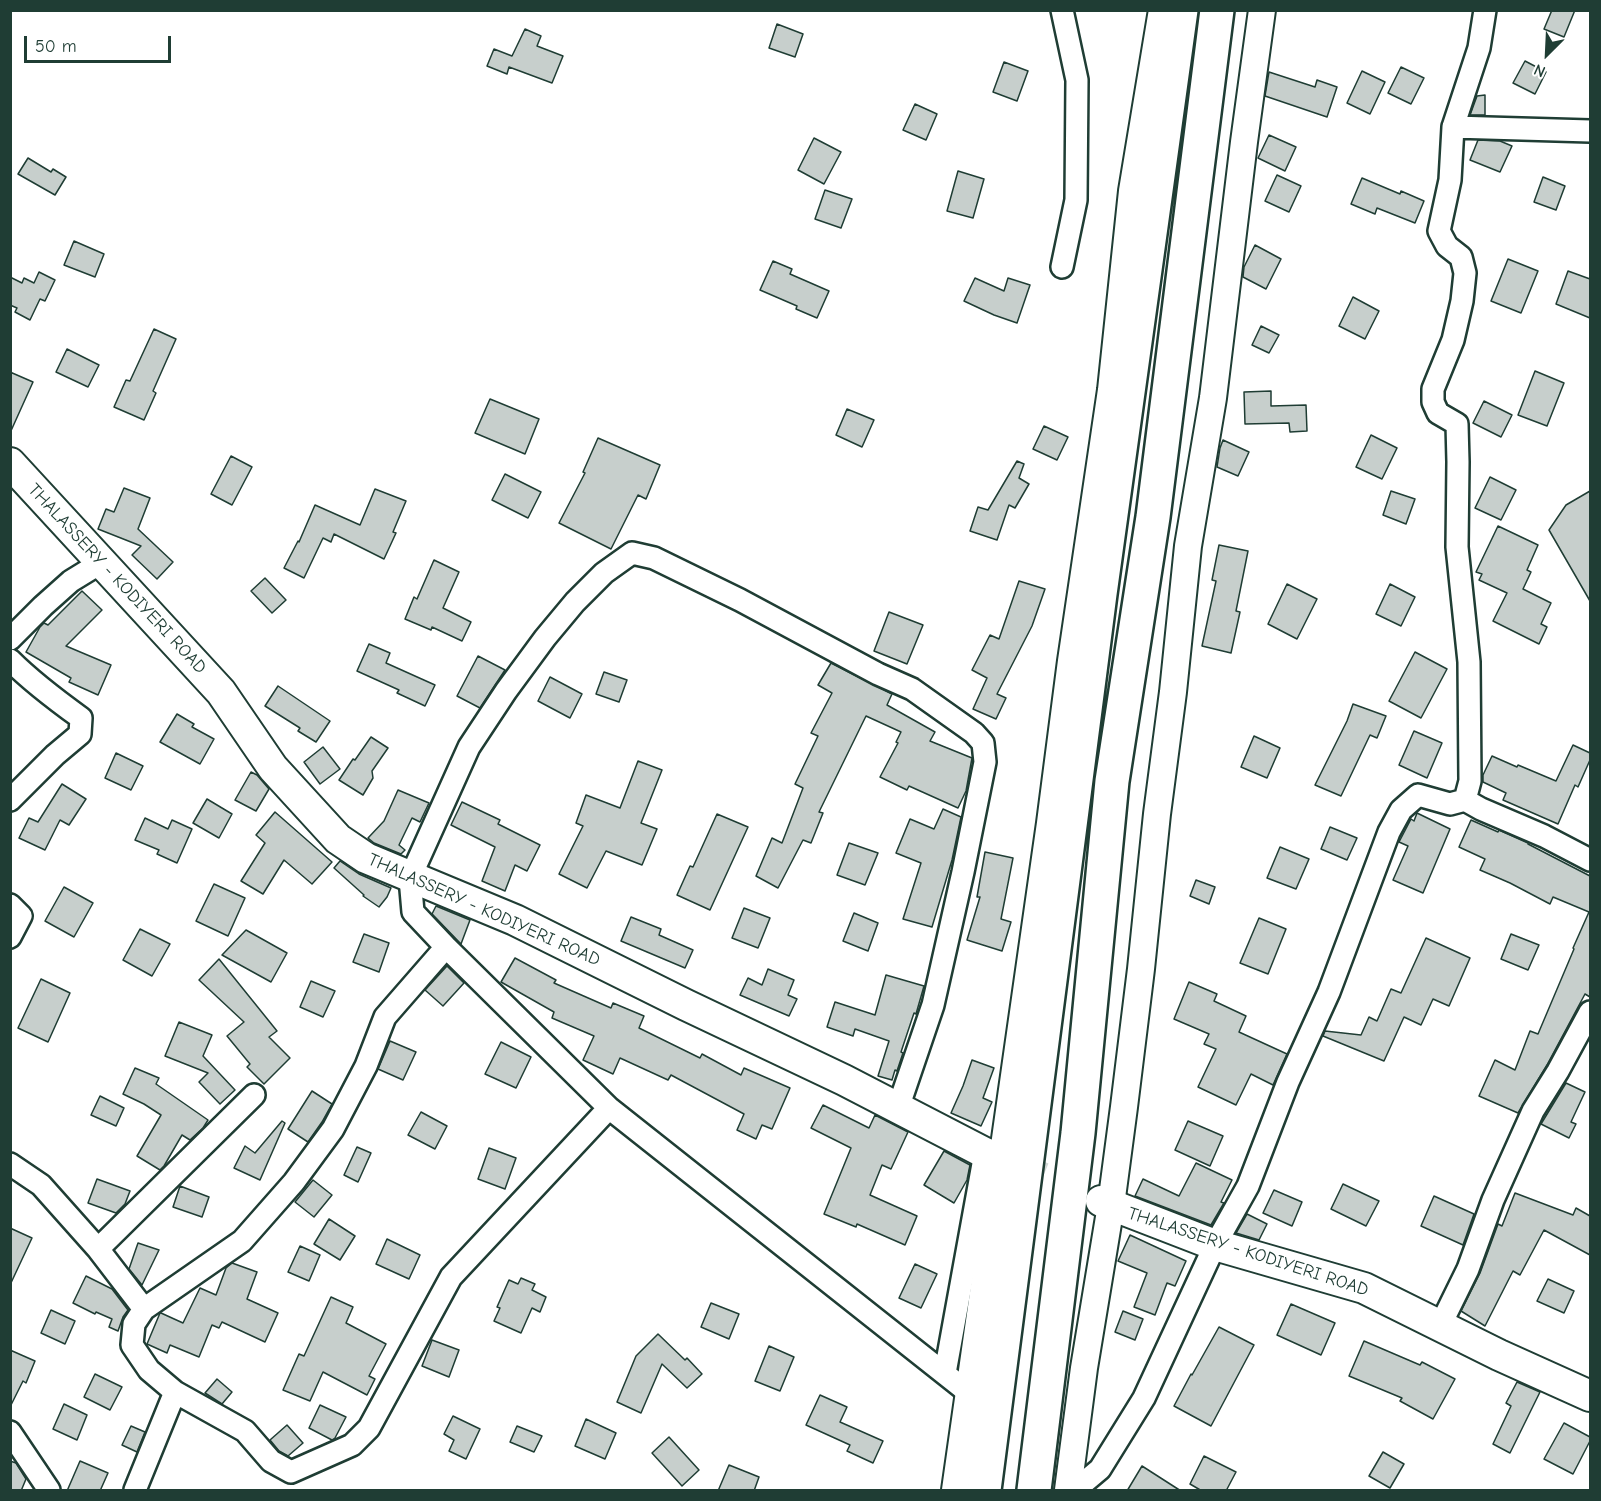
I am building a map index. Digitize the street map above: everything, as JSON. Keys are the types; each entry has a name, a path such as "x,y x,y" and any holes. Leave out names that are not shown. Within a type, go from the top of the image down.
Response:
{"highway":[{"path":"984,1491 1097,617 1181,10"},
{"path":"1034,1491 1078,1133 1112,781 1153,517 1217,10"}],"main road":[{"name":"THALASSERY - KODIYERI ROAD","path":"10,463 221,692 273,768 338,839 366,858 515,921 844,1080 1001,1160"},
{"name":"THALASSERY - KODIYERI ROAD","path":"1106,1203 1215,1245 1364,1288 1499,1355 1590,1396"}],"street":[{"path":"1062,10 1077,80 1076,200 1062,267"},
{"path":"955,1491 1071,660 1112,390 1132,191 1162,10"},
{"path":"1068,1491 1106,1203 1140,980 1188,546 1213,398 1262,10"},
{"path":"1465,800 1470,781 1469,662 1457,547 1457,424 1438,413 1433,402 1433,389 1454,340 1462,301 1465,273 1461,257 1447,246 1439,231 1450,180 1453,127 1479,48 1485,10"},
{"path":"1453,127 1590,131"},
{"path":"898,1108 933,1005 985,762 983,743 974,733 912,689 878,674 740,600 654,558 632,553 604,573 575,602 506,691 469,747 410,878 413,912 609,1108 969,1393"},
{"path":"10,639 71,581 102,562"},
{"path":"10,660 26,676 81,718 80,734 10,801"},
{"path":"1075,1491 1100,1469 1144,1398 1215,1245 1248,1186 1288,1082 1329,992 1389,832 1401,810 1418,795 1450,804 1465,800 1590,860"},
{"path":"10,905 21,916 10,937"},
{"path":"446,947 385,1017 366,1066 333,1129 294,1182 242,1241 144,1309 134,1324 132,1345 149,1370 175,1392 245,1431 271,1461 291,1472 352,1445 369,1428 452,1277 609,1108"},
{"path":"1440,1326 1468,1269 1493,1200 1533,1111 1590,1012"},
{"path":"98,1249 254,1095"},
{"path":"945,1373 1001,1160"},
{"path":"10,1164 41,1185 98,1249 144,1309"},
{"path":"135,1491 175,1392"},
{"path":"10,1432 49,1491"}],"building":[{"path":"1552,10 1575,10 1564,37 1544,29"},
{"path":"777,24 803,34 795,57 769,48"},
{"path":"525,29 541,36 537,46 563,56 552,83 509,67 507,74 487,66 494,49 512,56"},
{"path":"1525,61 1546,72 1535,94 1513,83"},
{"path":"1004,62 1028,71 1017,101 993,92"},
{"path":"1401,67 1424,78 1411,104 1388,93"},
{"path":"1362,71 1385,82 1370,114 1347,103"},
{"path":"1269,72 1315,87 1317,80 1337,87 1327,117 1265,96"},
{"path":"1485,95 1485,115 1470,115 1477,96"},
{"path":"915,104 937,114 926,140 903,130"},
{"path":"1269,135 1296,147 1285,171 1258,158"},
{"path":"814,138 841,152 824,184 798,170"},
{"path":"1478,140 1500,141 1512,146 1500,172 1470,160"},
{"path":"28,158 51,172 53,169 66,177 55,195 18,174"},
{"path":"958,171 984,179 973,218 947,211"},
{"path":"1277,175 1301,186 1289,212 1265,201"},
{"path":"1543,177 1565,186 1556,210 1534,202"},
{"path":"1362,178 1424,201 1415,223 1377,208 1375,214 1351,204"},
{"path":"825,190 852,199 841,228 815,219"},
{"path":"74,241 104,254 95,277 64,265"},
{"path":"1255,245 1281,259 1266,289 1243,277 1244,267"},
{"path":"1508,259 1538,271 1521,313 1491,301"},
{"path":"773,261 792,269 790,274 829,291 817,318 796,309 797,306 760,290"},
{"path":"1568,271 1590,279 1590,318 1556,304"},
{"path":"39,272 55,280 45,301 40,299 30,320 15,312 17,308 10,305 10,277 22,283 24,278 34,283"},
{"path":"975,278 1004,291 1008,278 1030,285 1017,323 964,301"},
{"path":"1353,297 1379,311 1365,339 1339,326"},
{"path":"1261,326 1279,335 1269,353 1252,345"},
{"path":"154,329 176,339 153,391 156,393 144,420 114,407 126,380 130,381"},
{"path":"67,349 99,365 88,387 56,372"},
{"path":"1535,371 1564,383 1547,426 1518,415"},
{"path":"10,372 33,382 10,433"},
{"path":"1271,391 1271,406 1306,405 1307,431 1290,432 1289,423 1245,424 1244,392"},
{"path":"490,399 539,419 525,454 475,433"},
{"path":"1484,401 1512,415 1501,437 1473,423"},
{"path":"847,409 874,420 862,447 836,435"},
{"path":"1044,426 1068,437 1057,460 1033,449"},
{"path":"1371,435 1397,448 1382,479 1356,467"},
{"path":"598,438 660,465 646,499 638,495 611,549 559,523 585,473 583,472"},
{"path":"1223,440 1249,452 1238,476 1217,467"},
{"path":"231,456 252,467 232,505 211,494"},
{"path":"1017,461 1024,464 1019,478 1029,484 1015,508 1009,505 997,540 970,531 978,507 988,510"},
{"path":"505,474 541,492 528,518 492,500"},
{"path":"1490,477 1516,490 1501,520 1475,508"},
{"path":"124,488 150,498 138,529 173,562 157,579 132,555 141,546 98,529 106,509 114,512"},
{"path":"375,489 406,501 393,532 396,533 384,559 334,534 331,542 323,538 304,578 284,568 299,542 315,505 360,525"},
{"path":"1391,491 1415,499 1406,524 1383,515"},
{"path":"1590,491 1590,601 1549,530 1566,505"},
{"path":"1498,526 1538,545 1527,570 1531,572 1523,589 1551,603 1541,624 1547,627 1539,644 1493,621 1507,593 1479,580 1482,574 1476,572"},
{"path":"1219,545 1248,551 1236,611 1240,612 1231,653 1202,646 1216,581 1212,580"},
{"path":"434,560 459,572 443,608 471,622 462,641 432,627 431,630 405,619 414,597 417,599"},
{"path":"265,578 286,600 272,613 251,591"},
{"path":"1019,581 1045,589 1032,626 997,694 1006,698 996,719 973,709 987,678 972,670 990,635 999,639"},
{"path":"1287,584 1317,599 1297,639 1268,624"},
{"path":"1390,584 1415,597 1401,626 1376,614"},
{"path":"82,591 102,610 66,646 111,665 98,695 69,682 71,678 26,652 40,627 44,623 48,625"},
{"path":"889,612 923,625 907,664 874,651"},
{"path":"369,644 390,653 386,663 435,685 425,706 397,693 399,690 357,671"},
{"path":"1415,652 1447,669 1421,718 1389,701"},
{"path":"478,656 505,670 480,708 457,696"},
{"path":"831,663 892,694 887,705 935,732 930,741 972,758 966,791 958,808 909,786 907,790 880,777 898,743 896,742 901,732 866,716 819,812 823,813 811,843 803,840 778,888 756,876 772,838 782,843 803,788 795,784 818,736 811,733 832,693 818,685"},
{"path":"604,672 627,680 619,702 596,694"},
{"path":"550,677 582,694 570,718 538,701"},
{"path":"278,686 330,721 316,742 298,731 300,728 265,706"},
{"path":"1353,704 1386,716 1377,738 1370,735 1341,796 1315,785"},
{"path":"177,714 194,724 192,727 214,739 200,764 160,742"},
{"path":"1414,731 1442,743 1427,778 1399,765"},
{"path":"1254,736 1280,748 1267,778 1241,767"},
{"path":"371,737 388,748 372,771 373,778 363,795 339,780"},
{"path":"1573,745 1590,753 1590,760 1578,787 1575,785 1558,824 1503,800 1506,793 1483,782 1483,775 1492,756 1556,781"},
{"path":"323,747 340,769 320,784 304,762"},
{"path":"116,753 143,766 131,790 105,778"},
{"path":"638,761 662,770 641,823 657,829 642,865 606,851 587,888 559,874 583,826 576,823 586,795 620,808"},
{"path":"251,772 257,775 269,789 256,811 235,800"},
{"path":"62,784 86,799 69,825 60,820 45,850 19,838 29,818 38,822"},
{"path":"398,790 429,803 420,822 412,818 399,845 405,850 401,854 374,843 368,838 384,821"},
{"path":"207,799 232,814 219,838 193,823"},
{"path":"462,802 500,820 498,824 540,845 527,871 515,865 505,891 482,881 495,847 451,825"},
{"path":"943,809 961,817 952,860 932,927 903,919 921,863 896,853 910,819 934,829"},
{"path":"275,812 332,862 312,884 284,860 263,894 241,881 265,843 256,835"},
{"path":"1417,813 1450,829 1423,893 1393,880 1408,846 1399,842 1411,819 1414,821"},
{"path":"717,814 748,827 710,910 677,895 690,866 693,867"},
{"path":"145,818 168,829 172,820 192,829 177,863 157,854 159,850 135,840"},
{"path":"1471,820 1528,843 1590,876 1590,997 1585,994 1518,1113 1479,1096 1495,1060 1515,1070 1530,1031 1538,1034 1589,912 1553,897 1550,904 1480,870 1485,859 1459,847"},
{"path":"1330,827 1357,838 1347,860 1321,849"},
{"path":"849,843 878,853 865,885 837,875"},
{"path":"1280,847 1309,859 1296,889 1267,878"},
{"path":"985,852 1013,858 1001,919 1011,922 1002,951 967,940 980,897 977,897"},
{"path":"340,861 359,874 391,888 379,907 363,896 334,868"},
{"path":"1196,880 1215,887 1209,904 1190,896"},
{"path":"214,884 245,898 228,936 196,921"},
{"path":"64,887 93,903 74,937 45,921"},
{"path":"436,906 470,920 461,944 432,914"},
{"path":"744,908 770,918 758,948 732,938"},
{"path":"854,913 878,923 868,951 843,941"},
{"path":"631,917 661,929 659,935 693,950 685,968 621,941"},
{"path":"1259,918 1286,929 1268,974 1240,963"},
{"path":"140,929 170,944 152,976 123,960"},
{"path":"246,930 287,953 271,982 222,955"},
{"path":"364,934 389,943 379,972 353,962"},
{"path":"1511,934 1539,945 1528,970 1501,959"},
{"path":"1426,938 1470,958 1449,1006 1433,999 1421,1025 1404,1017 1384,1061 1323,1036 1325,1031 1361,1035 1369,1017 1377,1021 1391,989 1401,993"},
{"path":"515,958 556,980 554,983 611,1008 613,1003 644,1016 639,1028 700,1058 702,1054 741,1075 744,1068 790,1088 772,1129 762,1125 756,1139 737,1130 744,1114 671,1075 668,1080 620,1058 613,1074 583,1060 594,1036 552,1018 554,1012 501,982"},
{"path":"219,959 277,1031 269,1037 290,1058 264,1084 247,1067 250,1064 227,1036 244,1022 199,980"},
{"path":"447,966 464,983 443,1006 425,990"},
{"path":"768,969 794,980 788,995 797,999 789,1016 740,995 748,978 762,985"},
{"path":"886,975 924,986 901,1052 903,1053 897,1071 895,1070 892,1080 878,1076 889,1041 855,1029 853,1036 827,1027 835,1002 875,1015"},
{"path":"41,979 70,993 48,1042 18,1028"},
{"path":"311,981 335,991 323,1017 300,1007"},
{"path":"1189,982 1217,994 1214,1001 1246,1016 1239,1032 1287,1054 1273,1085 1251,1074 1236,1105 1198,1087 1216,1049 1204,1044 1209,1034 1174,1019"},
{"path":"179,1022 212,1035 203,1056 235,1090 220,1104 199,1082 208,1073 165,1056"},
{"path":"390,1041 416,1052 403,1080 378,1069"},
{"path":"501,1042 531,1057 516,1088 485,1074"},
{"path":"972,1060 994,1068 983,1098 992,1102 981,1126 951,1113"},
{"path":"135,1068 159,1078 156,1084 208,1120 190,1140 182,1135 160,1170 137,1156 161,1115 123,1094"},
{"path":"1566,1083 1585,1092 1571,1122 1576,1124 1569,1138 1541,1124"},
{"path":"312,1091 332,1104 308,1142 288,1129"},
{"path":"100,1096 124,1108 116,1126 91,1115"},
{"path":"823,1105 869,1128 875,1115 908,1132 891,1169 882,1165 870,1195 917,1216 905,1245 857,1224 856,1227 824,1214 851,1148 811,1128"},
{"path":"421,1112 447,1126 435,1149 408,1135"},
{"path":"282,1121 285,1123 260,1180 234,1168 245,1146 255,1153"},
{"path":"1188,1121 1223,1136 1210,1166 1175,1150"},
{"path":"357,1147 371,1153 358,1182 344,1175"},
{"path":"489,1148 516,1158 505,1189 478,1179"},
{"path":"944,1151 970,1165 967,1180 954,1203 924,1185"},
{"path":"1196,1163 1232,1180 1221,1202 1224,1203 1211,1225 1135,1196 1143,1179 1179,1196"},
{"path":"97,1179 130,1191 125,1204 116,1213 88,1203"},
{"path":"313,1180 332,1195 314,1217 295,1202"},
{"path":"1343,1184 1379,1201 1366,1226 1331,1209"},
{"path":"180,1186 209,1197 202,1217 173,1207"},
{"path":"1274,1190 1302,1202 1292,1226 1263,1213"},
{"path":"1515,1193 1573,1215 1576,1208 1590,1216 1590,1255 1544,1230 1520,1275 1513,1271 1485,1326 1461,1311 1480,1273 1498,1224 1502,1226"},
{"path":"1434,1196 1474,1214 1463,1245 1421,1226"},
{"path":"1247,1214 1267,1224 1259,1240 1236,1233"},
{"path":"329,1219 355,1236 340,1260 314,1244"},
{"path":"10,1228 32,1238 10,1285"},
{"path":"1130,1235 1186,1261 1175,1286 1167,1283 1155,1315 1134,1307 1147,1273 1118,1261"},
{"path":"387,1239 420,1255 409,1279 376,1264"},
{"path":"138,1243 159,1250 142,1285 129,1269"},
{"path":"300,1246 320,1255 309,1281 288,1272"},
{"path":"232,1263 257,1272 247,1299 278,1313 265,1342 222,1322 219,1328 212,1325 199,1357 170,1345 167,1353 147,1344 160,1313 183,1323 200,1288 216,1295 226,1268"},
{"path":"915,1264 937,1274 921,1308 899,1298"},
{"path":"86,1276 112,1289 128,1310 118,1331 109,1327 112,1319 96,1312 95,1314 73,1303"},
{"path":"521,1278 535,1284 532,1290 546,1297 540,1312 532,1308 521,1333 494,1321 500,1308 497,1307 509,1280 518,1284"},
{"path":"1548,1279 1574,1291 1564,1313 1537,1301"},
{"path":"331,1297 353,1307 346,1323 386,1344 369,1376 375,1379 367,1395 323,1372 310,1401 283,1390 299,1354 304,1356"},
{"path":"711,1303 739,1314 729,1339 701,1327"},
{"path":"1291,1304 1335,1323 1321,1355 1277,1335"},
{"path":"51,1310 75,1321 65,1344 41,1333"},
{"path":"1123,1311 1143,1319 1135,1340 1115,1332"},
{"path":"1219,1327 1254,1345 1211,1426 1174,1406"},
{"path":"658,1334 702,1374 687,1388 662,1364 641,1413 617,1402 636,1356"},
{"path":"432,1340 459,1350 449,1377 422,1366"},
{"path":"1364,1341 1420,1365 1422,1362 1455,1379 1433,1419 1400,1401 1402,1398 1349,1376"},
{"path":"769,1346 794,1357 780,1391 755,1381"},
{"path":"10,1350 35,1361 26,1383 23,1381 10,1407"},
{"path":"95,1374 122,1387 110,1410 84,1397"},
{"path":"217,1379 232,1392 222,1404 205,1393"},
{"path":"1517,1382 1540,1392 1510,1453 1493,1444 1511,1406 1506,1403"},
{"path":"820,1395 847,1407 840,1422 883,1441 873,1463 847,1451 850,1445 806,1425"},
{"path":"64,1404 87,1415 77,1440 53,1429"},
{"path":"320,1405 346,1417 332,1440 309,1428"},
{"path":"453,1416 480,1429 466,1459 449,1451 454,1440 444,1434"},
{"path":"586,1419 616,1433 605,1459 575,1446"},
{"path":"1564,1423 1590,1437 1573,1474 1544,1459"},
{"path":"287,1425 303,1443 288,1456 279,1451 270,1440"},
{"path":"131,1426 145,1432 137,1452 122,1445"},
{"path":"517,1426 542,1436 534,1452 510,1442"},
{"path":"669,1437 699,1470 682,1486 652,1453"},
{"path":"1383,1452 1404,1464 1390,1488 1369,1476"},
{"path":"1204,1456 1236,1472 1226,1491 1202,1491 1190,1484"},
{"path":"10,1461 16,1463 26,1479 21,1491 10,1491"},
{"path":"80,1461 108,1473 100,1491 67,1491"},
{"path":"729,1465 759,1477 754,1491 718,1491"},
{"path":"1142,1466 1181,1491 1127,1491"}],"tunnel":[{"path":"1015,1166 1101,1201"}]}
